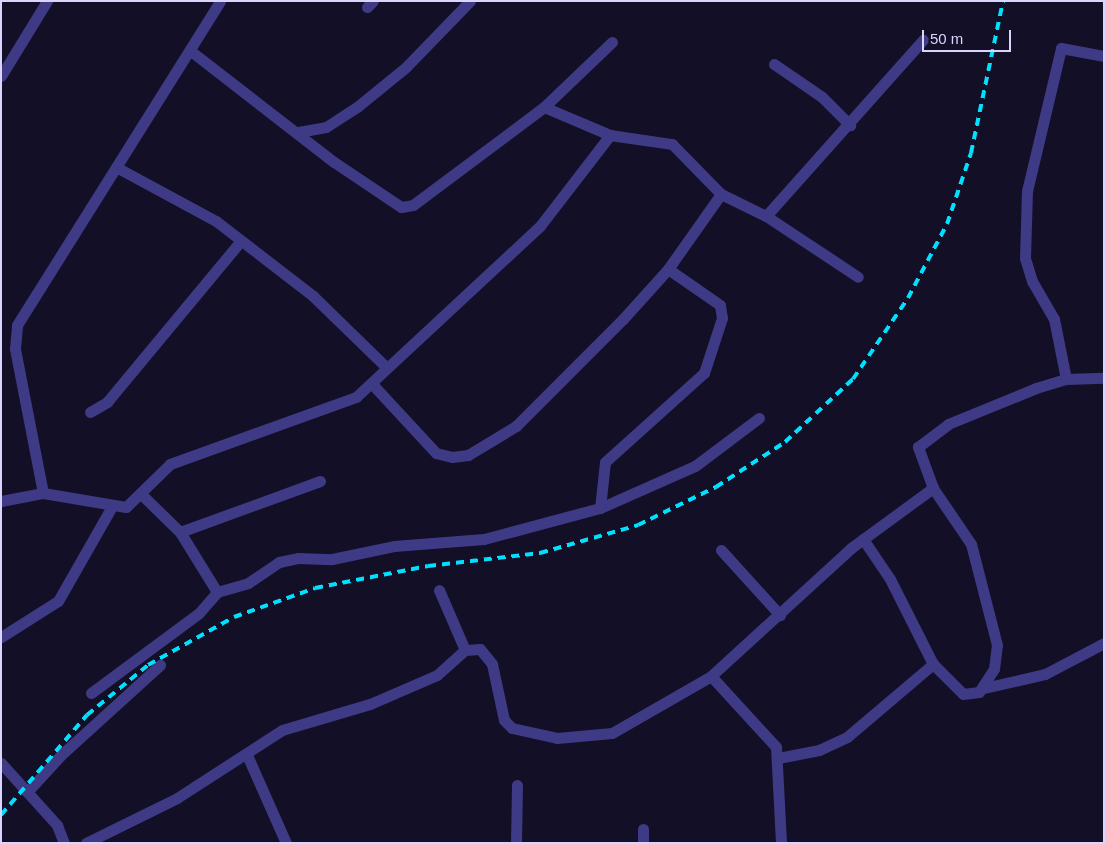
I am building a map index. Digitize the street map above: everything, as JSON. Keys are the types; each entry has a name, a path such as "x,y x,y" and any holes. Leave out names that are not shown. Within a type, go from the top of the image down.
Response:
{"street":[{"path":"1,76 47,1"},
{"path":"43,494 14,337 116,168 192,52 220,1"},
{"path":"298,132 326,128 357,106 406,67 470,1"},
{"path":"766,216 850,125 923,40"},
{"path":"192,52 361,182 401,207 413,205 544,107 612,42"},
{"path":"1066,379 1054,319 1032,281 1024,258 1027,191 1061,48 1104,56"},
{"path":"774,64 822,97 850,125"},
{"path":"544,107 610,135 672,144 721,194 766,216 858,277"},
{"path":"1,501 43,494 111,508 126,507 175,461 333,408 373,384 386,367 540,226 610,135"},
{"path":"116,168 216,222 312,296 386,367"},
{"path":"373,384 436,452 452,457 468,455 516,426 668,269 721,194"},
{"path":"90,412 107,402 240,242"},
{"path":"600,508 605,462 704,373 722,318 720,305 668,269"},
{"path":"984,688 996,662 997,645 974,553 933,488 919,454 922,441 956,421 1066,379 1104,378"},
{"path":"91,693 199,613 217,592 248,583 285,561 484,539 600,508 695,466 759,418"},
{"path":"180,532 320,481"},
{"path":"86,843 176,798 247,755 282,730 370,704 437,675 465,650 480,649 492,664 504,720 512,728 557,738 612,733 711,676 862,539 933,488"},
{"path":"141,494 180,532 217,592"},
{"path":"1,638 58,601 111,508"},
{"path":"862,539 890,579 933,664 963,694 1045,674 1104,643"},
{"path":"721,550 780,615"},
{"path":"439,590 465,650"},
{"path":"778,758 820,750 847,737 933,664"},
{"path":"28,792 60,755 160,665"},
{"path":"711,676 772,740 778,758 781,843"},
{"path":"247,755 286,843"},
{"path":"1,762 57,825 64,843"},
{"path":"516,843 517,786"},
{"path":"643,829 643,843"}],"railway":[{"path":"1,815 87,715 148,665 234,617 315,588 428,566 540,553 638,525 716,487 785,442 853,379 908,298 947,224 971,153 1003,1"}]}
